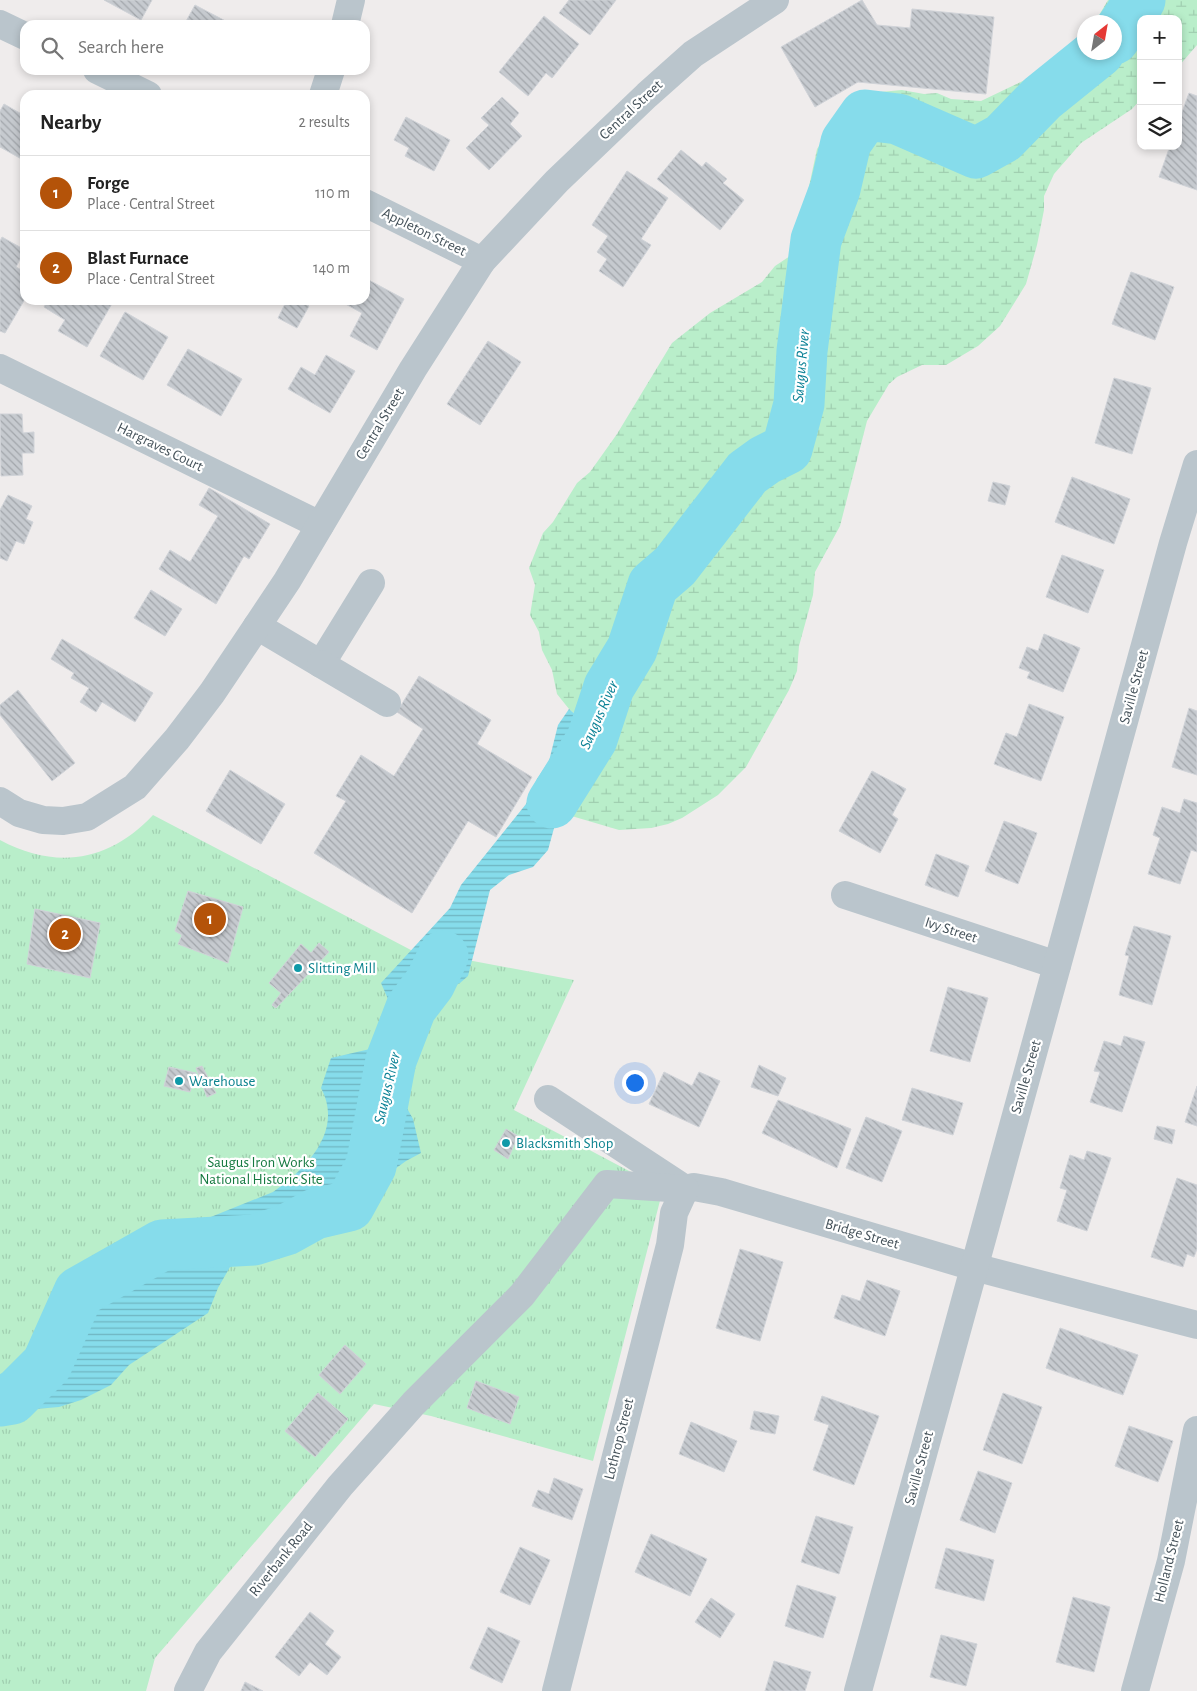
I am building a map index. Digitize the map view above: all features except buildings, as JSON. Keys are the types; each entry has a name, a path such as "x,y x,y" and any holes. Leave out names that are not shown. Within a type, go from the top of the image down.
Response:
{"street":[{"path":"346,20 351,0"},
{"name":"Central Street","path":"0,801 19,813 43,820 63,821 87,816 135,786 178,739 212,693 320,525 413,368 482,261 557,182 646,95 693,54 775,0"},
{"path":"0,24 20,34"},
{"path":"107,75 138,90"},
{"path":"325,90 329,75"},
{"name":"Appleton Street","path":"370,206 482,261"},
{"name":"Hargraves Court","path":"0,368 320,525"},
{"name":"Saville Street","path":"858,1691 1173,543 1197,464"},
{"path":"321,664 371,584"},
{"path":"256,626 387,703"},
{"name":"Ivy Street","path":"845,895 1057,965"},
{"path":"548,1098 685,1189"},
{"name":"Bridge Street","path":"385,1434 522,1295 607,1184 685,1189 694,1187 721,1192 974,1267 1197,1325"},
{"name":"Lothrop Street","path":"556,1691 670,1245 674,1213 685,1189"},
{"name":"Holland Street","path":"1135,1691 1171,1561 1197,1430"},
{"name":"Riverbank Road","path":"188,1691 208,1652 232,1620 385,1434"}],"green space":[{"path":"1108,0 1197,0 1197,45 1182,62 1182,15 1137,15 1137,103 1132,109 1081,143 1054,174 1044,196 1044,210 1037,245 1026,284 1000,326 978,346 946,365 922,365 897,377 889,384 867,421 840,526 815,572 813,595 799,646 797,671 789,690 746,767 718,795 682,818 668,824 651,828 619,830 558,812 572,774 590,743 584,722 569,709 557,694 552,670 542,650 539,632 530,615 535,585 529,568 543,533 553,522 577,483 590,472 617,434 672,343 710,313 762,282 775,266 790,256 808,224 811,214 808,191 817,149 834,124 869,93 902,90 924,94 937,93 951,99 981,101 1035,75 1077,40 1077,60 1122,60 1122,15 1099,15"},
{"name":"Saugus Iron Works National Historic Site","path":"153,815 430,960 457,958 574,980 514,1110 663,1189 593,1461 431,1416 374,1404 155,1658 146,1691 0,1691 0,840 41,855 61,858 81,856 100,851 118,843 136,831"}],"water":[{"path":"569,709 584,722 590,743 564,792 548,850 533,867 509,875 490,890 468,976 460,983 421,1001 405,1021 394,1055 391,1075 393,1083 413,1119 421,1153 406,1161 360,1194 321,1216 310,1226 248,1255 230,1267 218,1288 208,1313 129,1365 111,1385 81,1400 59,1407 36,1409 0,1418 0,1374 32,1363 68,1345 87,1321 181,1229 273,1192 298,1172 309,1160 325,1134 328,1119 327,1104 321,1088 331,1058 370,1049 381,1041 391,1006 381,983 450,908 461,885 526,804 537,779 549,761 558,725"}],"waterway":[{"name":"Saugus River","path":"1122,27 1140,0"},
{"name":"Saugus River","path":"552,803 592,739 609,687 632,649 653,585 675,566 747,473 765,460 787,449 799,404 802,351 816,240 835,189 846,142 865,115 898,119 976,153 1003,138 1042,98 1089,60"},
{"name":"Saugus River","path":"0,1401 12,1399 47,1364 79,1292 162,1245 254,1240 286,1230 315,1214 349,1206 371,1166 391,1060 411,1008 430,983 443,956"}],"place":[{"name":"Forge","path":"210,919"},
{"name":"Blast Furnace","path":"65,934"},
{"name":"Slitting Mill","path":"298,968"},
{"name":"Warehouse","path":"179,1081"},
{"name":"Blacksmith Shop","path":"506,1143"}]}
